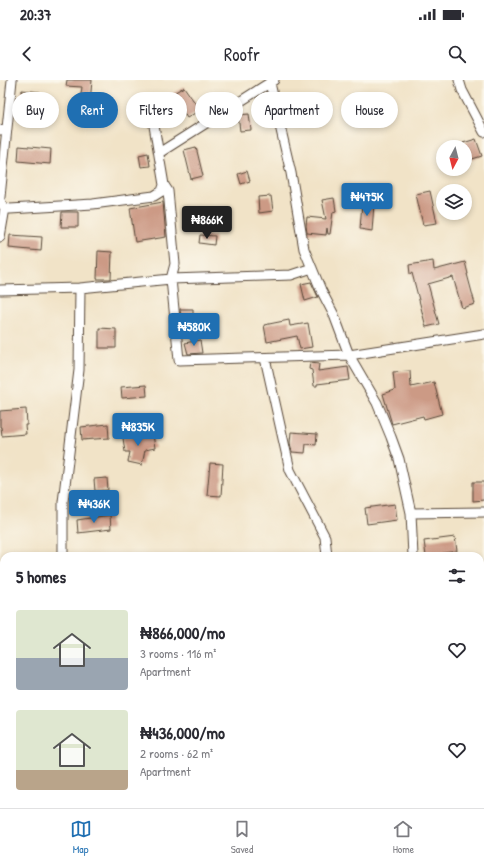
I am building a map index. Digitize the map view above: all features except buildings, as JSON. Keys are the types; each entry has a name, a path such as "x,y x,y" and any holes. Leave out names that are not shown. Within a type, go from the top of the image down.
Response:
{"street":[{"path":"12,80 3,129 0,198 1,204 5,208 10,209 93,204 154,196 162,191 164,184"},
{"path":"458,80 484,132"},
{"path":"159,153 272,81 291,173 304,249 321,290 334,315 349,355 377,403 391,437 411,513 413,552"},
{"path":"155,128 164,184 168,191 175,264 171,279 179,360 349,355 484,334"},
{"path":"0,237 1,224 5,208"},
{"path":"0,290 80,288 171,279 291,275 312,268"},
{"path":"63,552 63,502 79,370 80,288"},
{"path":"265,358 290,470 325,537 327,552"},
{"path":"411,513 484,512"}]}
